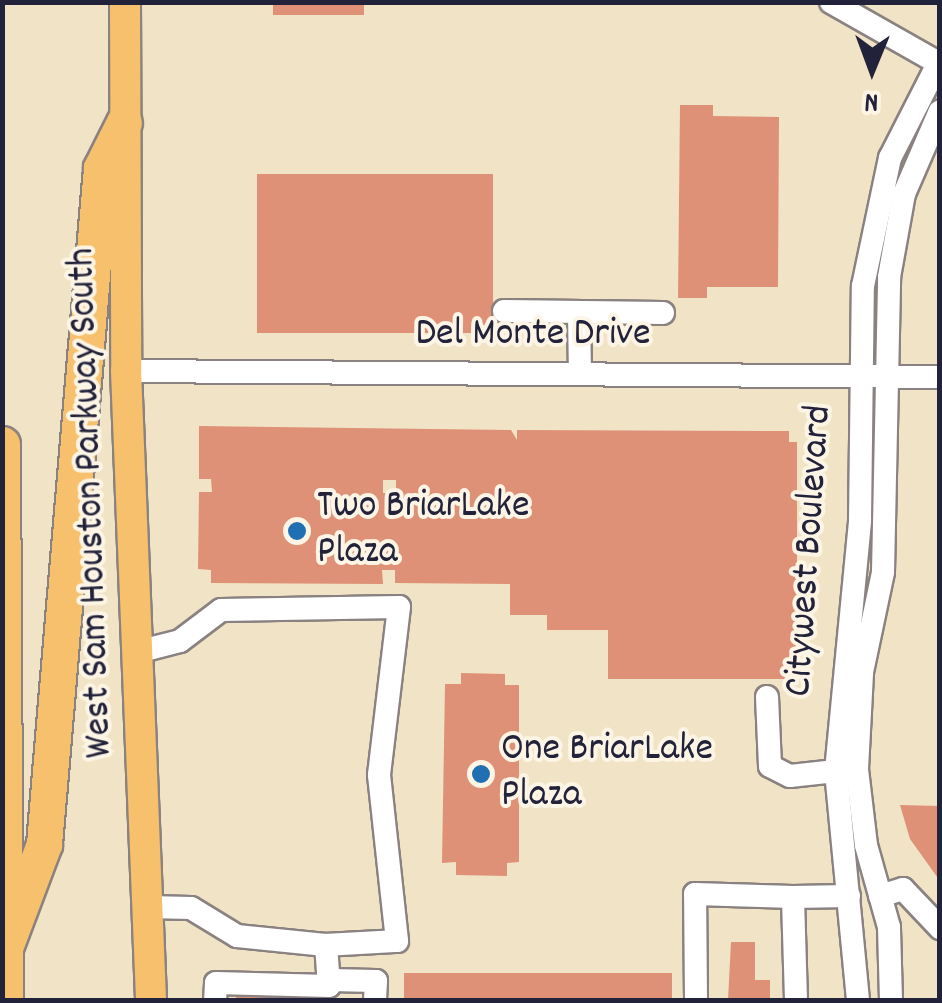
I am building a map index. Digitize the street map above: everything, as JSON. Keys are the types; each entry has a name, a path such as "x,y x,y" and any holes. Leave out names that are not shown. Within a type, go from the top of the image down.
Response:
{"highway":[{"path":"6,945 44,844 101,168 124,122"},
{"path":"2,444 5,1000"}],"main road":[{"name":"West Sam Houston Parkway South","path":"125,2 126,371 151,1000"}],"street":[{"path":"832,2 939,62"},
{"name":"Citywest Boulevard","path":"858,1000 850,896 836,829 836,771 860,520 863,286 873,220 890,158 939,62"},
{"name":"Citywest Boulevard","path":"891,1000 888,927 856,769 862,672 883,572 889,277 904,194 940,110"},
{"path":"504,311 663,312"},
{"path":"579,312 580,374"},
{"name":"Del Monte Drive","path":"126,371 940,377"},
{"path":"137,652 180,641 220,610 399,607 380,776 396,942 326,945 237,936 191,908 148,907"},
{"path":"767,697 770,766 790,776 836,771"},
{"path":"880,896 903,888 940,928"},
{"path":"696,1000 695,894 850,896"},
{"path":"794,897 796,1000"},
{"path":"320,992 326,945"},
{"path":"216,1000 216,984 320,992 376,980 376,1000"}],"building":[{"path":"273,2 364,2 364,15 273,15"},
{"path":"680,105 713,105 713,116 779,117 778,287 707,287 707,298 678,298"},
{"path":"257,174 493,174 493,333 257,333"},
{"path":"199,426 511,430 517,440 517,430 789,431 789,442 797,442 797,669 786,669 785,679 608,679 608,630 547,630 547,615 510,615 510,584 395,583 395,570 382,570 383,584 211,583 211,570 198,569 199,492 212,492 211,479 199,479","holes":["383,480 396,480 396,493 383,493"]},
{"name":"One BriarLake Plaza","path":"461,673 505,674 505,685 519,685 519,862 507,863 507,876 456,875 456,862 442,863 445,684 461,684"},
{"path":"900,805 940,806 940,881 910,839"},
{"path":"731,942 755,942 755,980 770,980 770,1000 728,1000"},
{"path":"404,973 672,973 672,1000 404,1000"},
{"path":"236,994 297,995 296,1000 236,1000"}],"place":[{"name":"Two BriarLake Plaza","path":"297,531"},
{"name":"One BriarLake Plaza","path":"481,774"}]}
